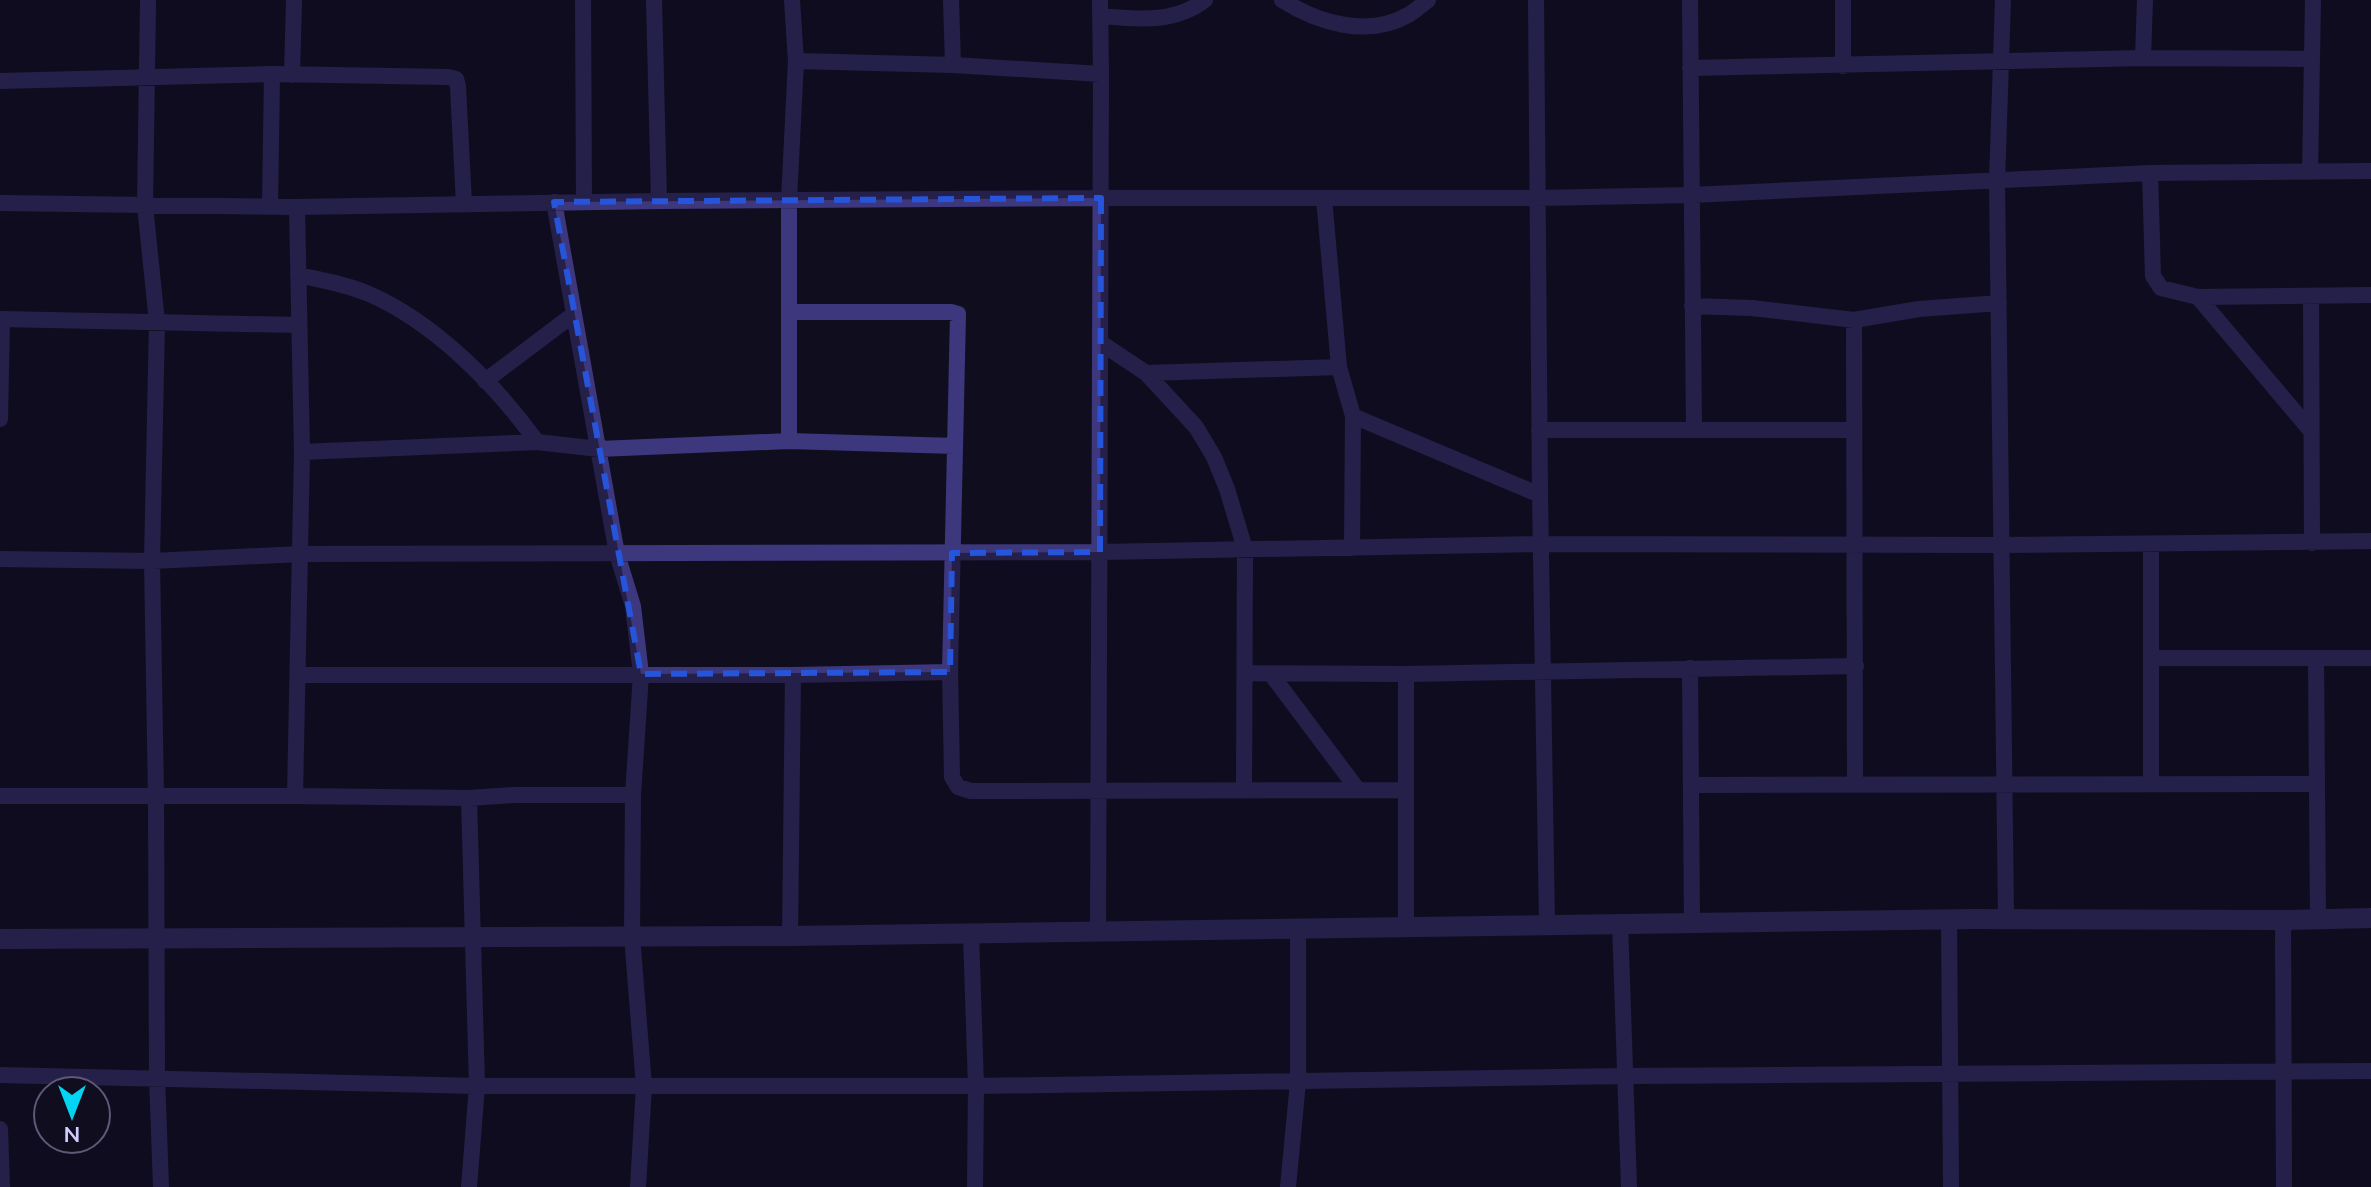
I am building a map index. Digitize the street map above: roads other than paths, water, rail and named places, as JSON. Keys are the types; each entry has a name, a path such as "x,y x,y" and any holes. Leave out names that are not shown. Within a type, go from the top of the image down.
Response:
{"street":[{"path":"148,0 145,206 157,322 152,561 155,938 161,1187"},
{"path":"292,75 294,0"},
{"path":"583,0 584,202"},
{"path":"654,0 659,201"},
{"path":"789,441 789,200 796,61 792,0"},
{"path":"951,0 953,65"},
{"path":"1098,931 1100,8 1141,20 1193,10 1205,0"},
{"path":"1282,0 1314,17 1344,25 1370,27 1410,15 1428,0"},
{"path":"1536,0 1540,544 1547,924"},
{"path":"1690,0 1694,430"},
{"path":"1843,0 1843,66"},
{"path":"2003,0 1997,182 2006,918"},
{"path":"2143,58 2145,0"},
{"path":"2310,172 2313,0"},
{"path":"1690,68 2143,58 2312,59"},
{"path":"796,61 953,65 1101,74"},
{"path":"270,206 272,74"},
{"path":"0,81 272,74 456,79 464,204"},
{"path":"0,203 297,207 789,200 1536,198 1691,195 2150,173 2371,171"},
{"path":"2150,173 2153,276 2161,288 2198,297 2371,295"},
{"path":"1324,198 1339,367 1353,416 1352,548"},
{"path":"554,202 617,554 633,606 641,674 633,795 632,936 644,1086 638,1187"},
{"path":"295,796 302,452 297,207"},
{"path":"298,275 368,293 438,337 518,415 537,442"},
{"path":"2311,296 2312,543"},
{"path":"2198,297 2311,431"},
{"path":"1692,306 1752,308 1854,320 1919,309 1999,303"},
{"path":"789,312 958,314 950,672 952,777 958,787 971,791 1097,792 1406,790"},
{"path":"485,381 574,314"},
{"path":"0,419 1,319 298,325"},
{"path":"1854,320 1855,784"},
{"path":"1101,343 1146,373 1196,427 1214,457 1227,489 1245,549 1244,790"},
{"path":"1146,373 1339,367"},
{"path":"1353,416 1540,495"},
{"path":"1539,430 1853,430"},
{"path":"302,452 537,442 599,449 789,441 955,446"},
{"path":"0,559 152,561 300,554 1100,552 1540,544 2001,545 2371,541"},
{"path":"2151,544 2151,783"},
{"path":"2152,658 2371,658"},
{"path":"2316,658 2318,919"},
{"path":"1245,673 1406,674 1856,666"},
{"path":"1690,668 1692,922"},
{"path":"299,675 950,672"},
{"path":"1271,674 1358,790"},
{"path":"1406,674 1406,927"},
{"path":"790,936 793,675"},
{"path":"1692,785 2317,784"},
{"path":"0,796 469,798 633,795"},
{"path":"469,798 477,1086 469,1187"},
{"path":"0,939 790,936 2006,918 2371,918"},
{"path":"1949,919 1951,1187"},
{"path":"2283,920 2284,1187"},
{"path":"1620,923 1629,1187"},
{"path":"1288,1187 1298,1082 1298,929"},
{"path":"971,933 976,1086 975,1187"},
{"path":"0,1075 477,1086 976,1086 1625,1076 2371,1071"},
{"path":"0,1129 2,1187"}]}
